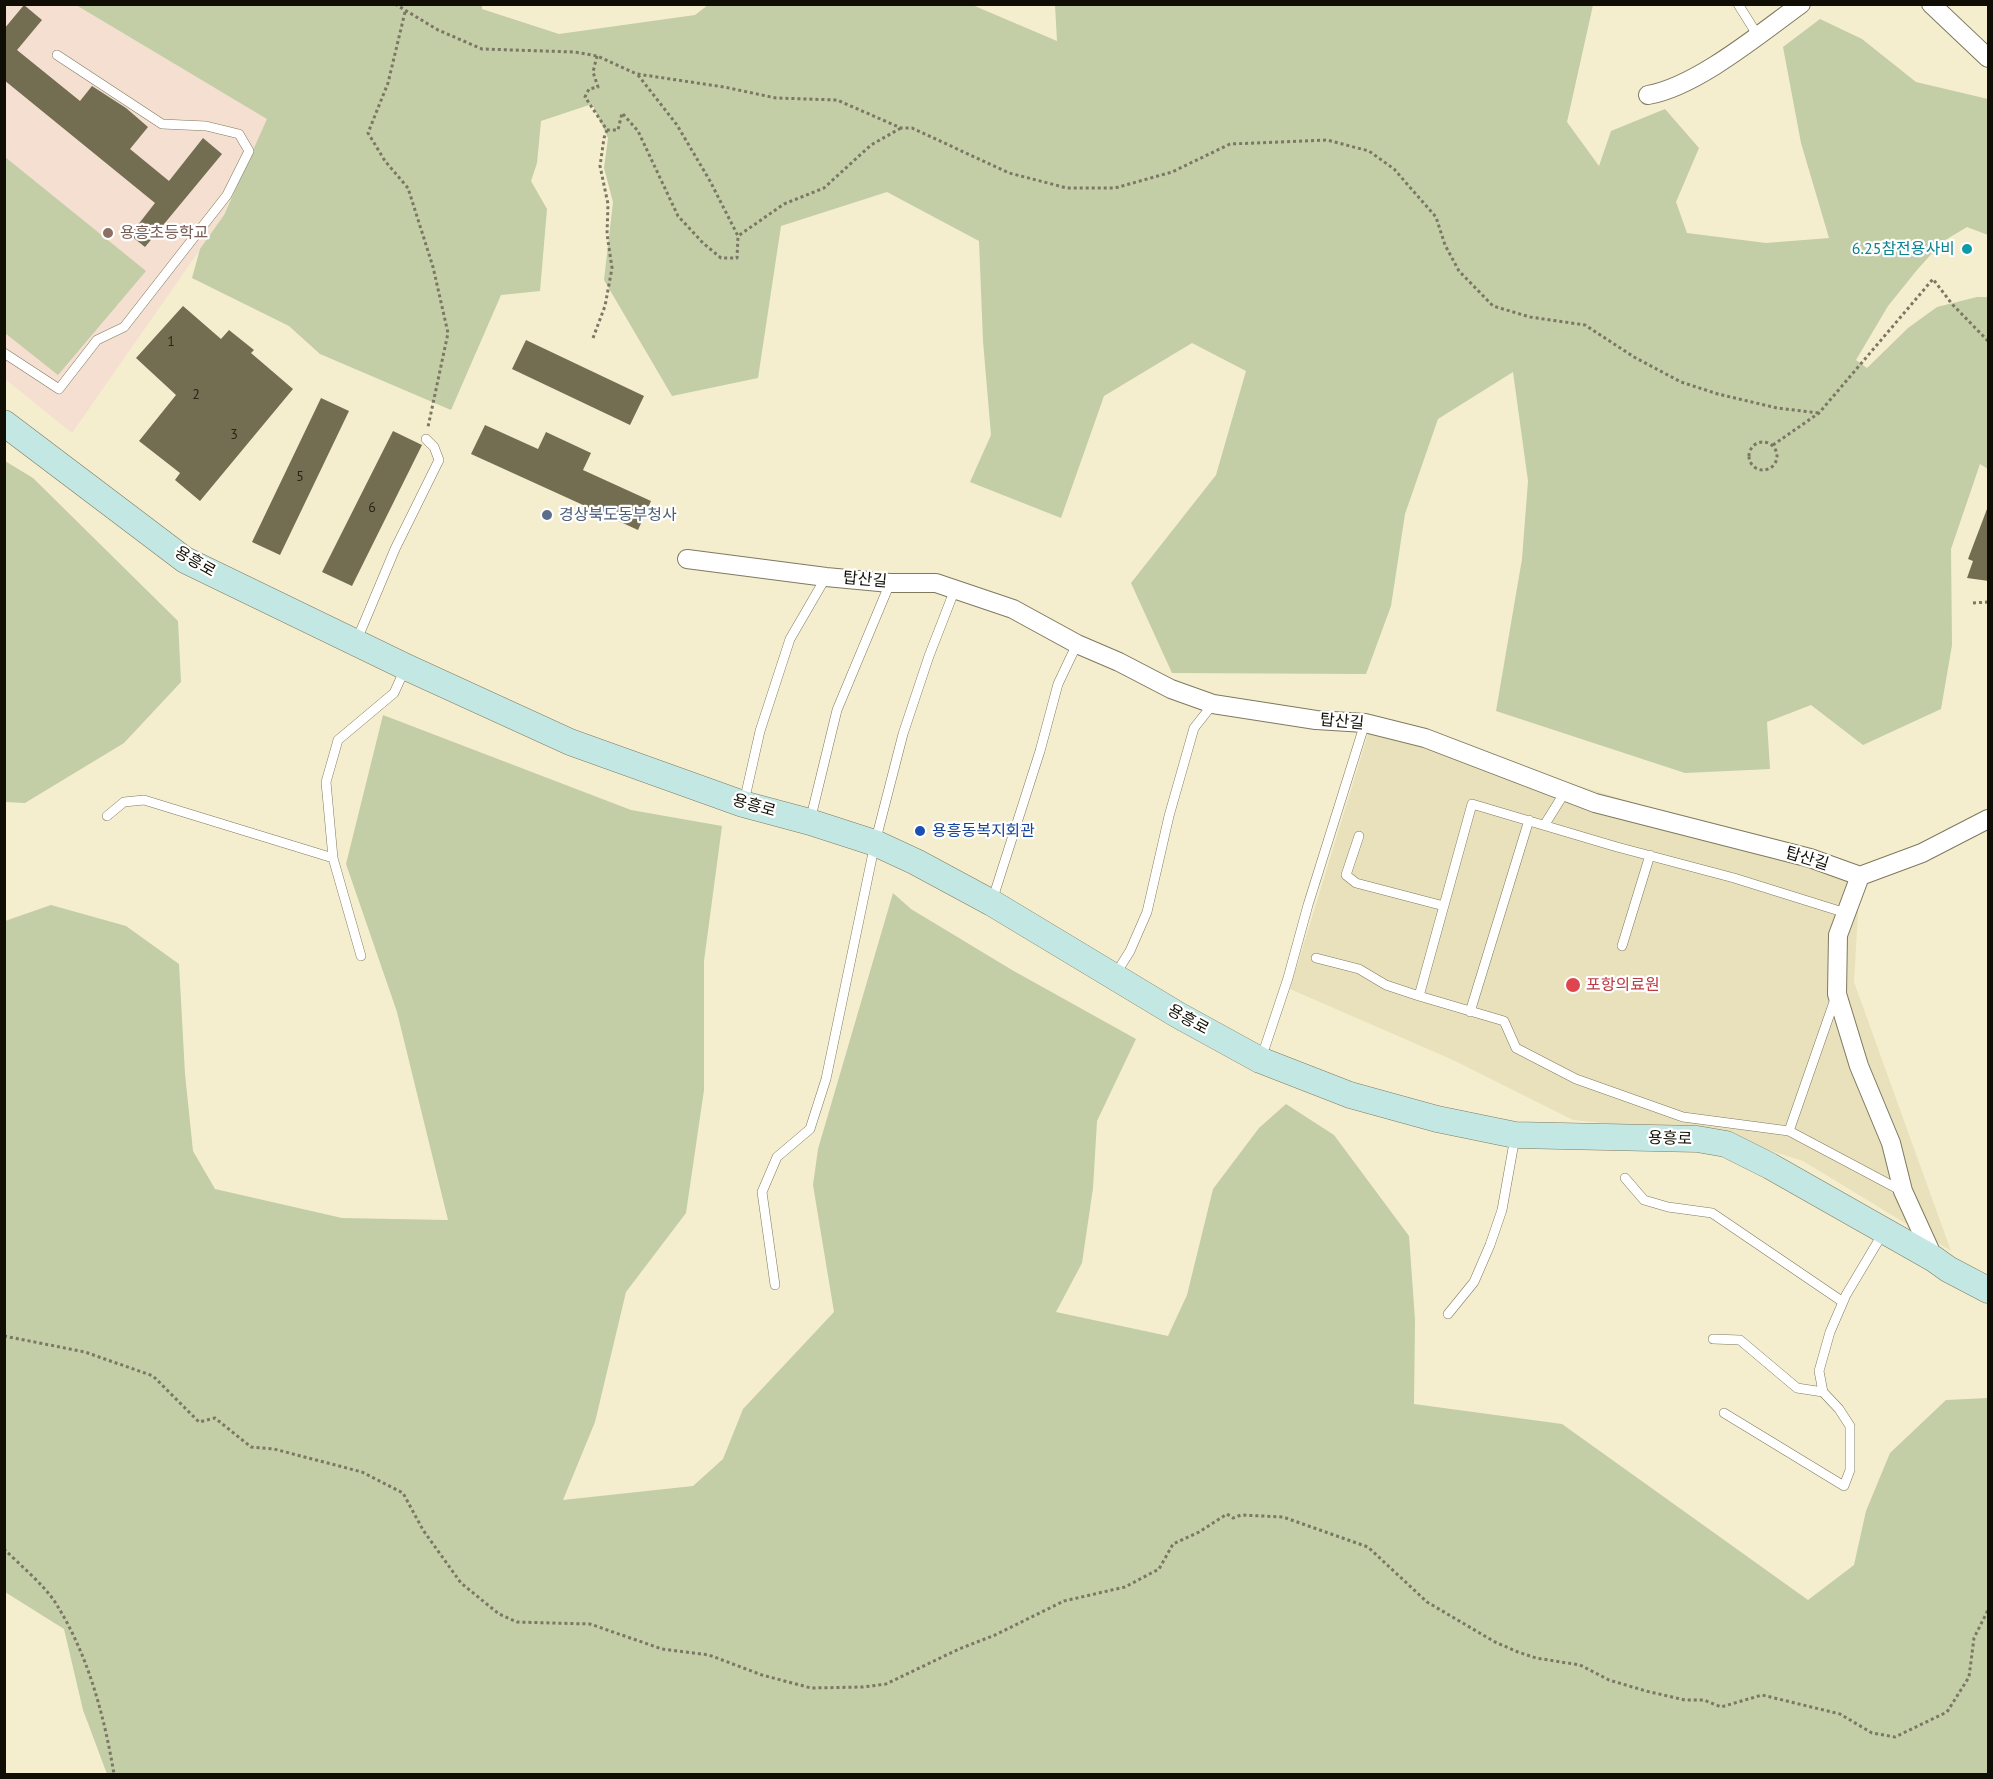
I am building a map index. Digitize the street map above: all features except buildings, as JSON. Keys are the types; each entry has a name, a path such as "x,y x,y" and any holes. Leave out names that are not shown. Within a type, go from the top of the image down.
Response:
{"street":[{"path":"1648,95 1666,92 1698,75 1802,4"},
{"path":"1931,4 1989,58"},
{"name":"용흥로","path":"4,423 185,560 406,667 570,742 743,804 875,843 916,862 992,903 1114,977 1260,1060 1350,1095 1437,1119 1515,1135 1697,1139 1726,1144 1770,1166 1948,1269 1989,1290"},
{"name":"탑산길","path":"687,559 826,577 890,583 936,584 955,589 1013,609 1077,644 1119,662 1171,689 1213,704 1316,720 1365,723 1425,738 1595,803 1810,858 1860,876"},
{"path":"1934,1259 1903,1191 1891,1143 1859,1066 1837,994 1838,935 1860,876 1922,853 1989,819"}],"lane":[{"path":"1738,4 1758,36"},
{"path":"4,353 59,389 98,340 124,327 227,195 249,151 238,135 206,126 162,124 57,55"},
{"path":"356,642 390,559 439,460 434,447 426,439"},
{"path":"743,804 760,731 790,639 826,577"},
{"path":"810,822 837,710 890,583"},
{"path":"775,1285 762,1192 777,1157 810,1129 826,1079 875,843 903,734 929,656 955,589"},
{"path":"992,903 1040,750 1058,684 1077,644"},
{"path":"361,956 333,858 326,782 338,740 394,693 406,667"},
{"path":"1114,977 1130,951 1147,912 1169,816 1194,728 1213,704"},
{"path":"1260,1060 1288,978 1308,905 1365,723"},
{"path":"1545,824 1565,792"},
{"path":"107,816 124,802 144,800 333,858"},
{"path":"1419,996 1472,804 1734,878 1846,913"},
{"path":"1470,1012 1529,820"},
{"path":"1359,836 1346,875 1356,883 1444,906"},
{"path":"1622,946 1650,855"},
{"path":"1316,958 1359,969 1386,986 1504,1021 1516,1048 1576,1079 1683,1118 1789,1131 1903,1191"},
{"path":"1789,1131 1837,994"},
{"path":"1448,1314 1474,1282 1490,1245 1502,1210 1515,1135"},
{"path":"1625,1178 1644,1200 1668,1207 1712,1213 1843,1302"},
{"path":"1724,1413 1844,1486 1850,1470 1850,1426 1839,1409 1823,1392 1819,1371 1830,1332 1843,1302 1884,1231"},
{"path":"1713,1339 1740,1340 1797,1388 1823,1392"}],"path":[{"path":"395,4 438,30 482,49 575,52 597,56 637,74 724,87 776,98 837,100 901,128 912,128 1009,173 1067,188 1115,188 1172,172 1230,144 1327,140 1369,151 1394,169 1436,217 1444,245 1459,271 1492,306 1530,317 1585,325 1634,357 1681,382 1718,394 1777,408 1819,413"},
{"path":"405,12 388,83 368,133 385,161 408,188 433,267 448,333 426,439"},
{"path":"597,56 592,72 598,87 589,89 585,97 607,130"},
{"path":"607,130 618,130 622,113 638,131 678,216 721,258 737,258 738,236 710,180 677,125 637,74"},
{"path":"738,236 784,204 824,188 871,145 901,128"},
{"path":"593,338 605,306 612,268 607,234 608,204 600,166 607,130"},
{"path":"1773,445 1819,413 1933,279 1952,304 1989,341"},
{"path":"1761,441 1773,445 1777,450 1776,463 1766,470 1753,467 1749,462 1750,449 1761,441"},
{"path":"1973,603 1989,602"},
{"path":"4,1336 85,1352 153,1376 199,1422 215,1418 251,1447 274,1449 362,1472 403,1493 423,1530 461,1583 499,1614 518,1622 590,1624 662,1649 709,1655 762,1675 811,1688 886,1684 1064,1601 1125,1587 1159,1569 1173,1544 1199,1532 1227,1514 1233,1518 1241,1515 1283,1517 1368,1547 1427,1602 1495,1642 1518,1652 1536,1658 1580,1665 1609,1680 1646,1691 1684,1700 1704,1700 1721,1707 1762,1695 1840,1714 1872,1734 1895,1737 1947,1712 1970,1677 1974,1638 1989,1610"},
{"path":"4,1549 54,1600 84,1656 108,1737 114,1774"}],"shaded area":[{"name":"용흥초등학교","path":"4,5 76,5 268,119 222,218 72,433 5,379"},
{"name":"포항의료원","path":"1372,721 1810,858 1860,876 1854,982 1951,1251 1803,1161 1720,1135 1573,1120 1453,1060 1290,989"}],"green space":[{"path":"970,4 1057,41 1055,5 1593,5 1567,122 1599,166 1611,131 1665,109 1699,148 1676,202 1687,233 1766,243 1829,238 1801,143 1783,47 1820,19 1862,39 1916,82 1988,99 1988,235 1967,227 1942,242 1888,306 1856,360 1867,368 1908,328 1937,307 1977,297 1988,297 1988,469 1980,464 1951,549 1952,645 1941,709 1863,745 1811,705 1767,722 1770,769 1685,773 1496,711 1522,559 1528,481 1513,372 1438,419 1405,514 1391,606 1366,674 1172,673 1131,583 1216,475 1246,371 1192,343 1104,396 1061,518 970,482 991,435 983,341 979,241 887,192 781,226 758,378 672,396 604,280 613,202 604,168 608,138 592,104 541,121 537,163 531,181 547,209 540,291 501,295 451,410 320,354 289,326 192,278 200,249 224,215 267,119 76,5 482,5 482,9 559,34 695,15 708,5"},
{"path":"5,157 146,271 58,375 5,333"},
{"path":"5,461 33,478 178,621 181,682 124,743 25,803 5,802"},
{"path":"383,715 631,810 722,826 704,961 704,1090 686,1213 626,1292 595,1422 563,1500 693,1486 723,1459 743,1409 834,1312 813,1185 818,1149 893,893 911,909 1012,970 1136,1039 1097,1121 1093,1188 1082,1263 1056,1312 1168,1336 1187,1295 1213,1189 1259,1128 1286,1104 1334,1135 1409,1236 1415,1320 1414,1404 1562,1424 1808,1600 1854,1565 1866,1511 1890,1453 1946,1400 1988,1398 1988,1774 107,1774 83,1710 64,1629 5,1592 5,921 51,905 126,926 179,964 185,1074 193,1151 215,1189 342,1218 448,1220 397,1012 346,864"}],"place":[{"name":"용흥초등학교","path":"108,233"},
{"name":"6.25참전용사비","path":"1967,249"},
{"name":"경상북도동부청사","path":"547,515"},
{"name":"용흥동복지회관","path":"920,831"},
{"name":"포항의료원","path":"1573,985"}]}
